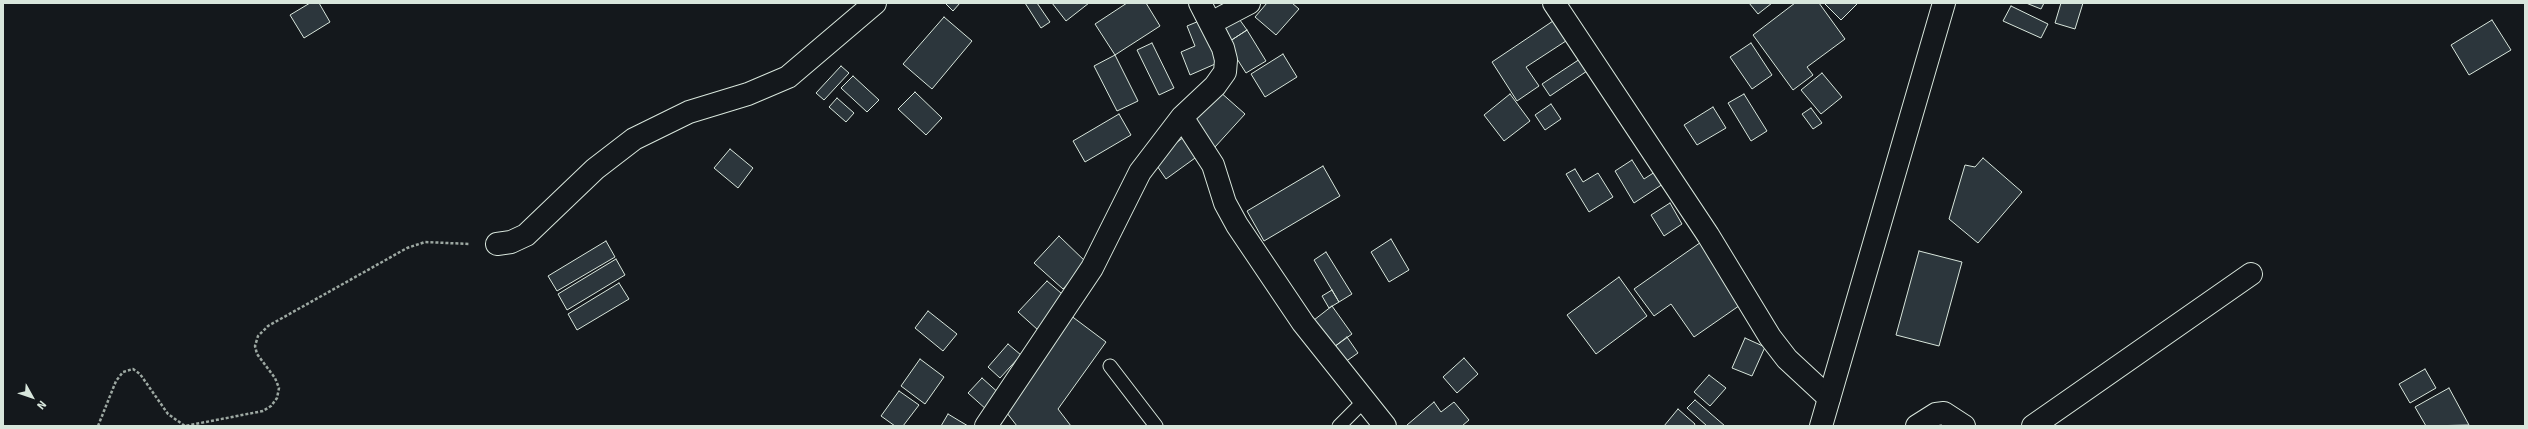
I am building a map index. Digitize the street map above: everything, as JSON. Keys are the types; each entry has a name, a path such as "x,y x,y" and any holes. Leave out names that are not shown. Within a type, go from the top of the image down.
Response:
{"street":[{"path":"497,244 511,242 526,235 595,169 634,139 689,112 748,94 788,77 875,3"},
{"path":"986,426 1092,268 1140,172 1182,117 1215,86 1224,72 1226,60 1223,48 1200,3"},
{"path":"1211,23 1249,3"},
{"path":"1554,3 1708,235 1770,337 1787,359 1829,398"},
{"path":"1821,426 1944,3"},
{"path":"1182,117 1213,164 1225,203 1237,225 1303,323 1385,426"},
{"path":"2032,426 2251,274"},
{"path":"1918,426 1936,414 1944,413 1964,426"}],"lane":[{"path":"1110,366 1156,426"},
{"path":"1339,426 1364,401"}],"path":[{"path":"98,426 116,381 124,372 133,369 140,374 168,414 185,426 264,411 274,402 278,388 275,378 258,354 255,346 258,336 268,326 407,248 425,242 497,244"}],"building":[{"path":"310,3 319,3 330,22 304,38 290,15"},
{"path":"945,3 960,3 953,11"},
{"path":"1025,3 1037,3 1050,22 1041,28"},
{"path":"1052,3 1089,3 1066,21"},
{"path":"1127,3 1146,3 1160,26 1115,55 1095,24"},
{"path":"1267,3 1292,3 1299,9 1276,35 1255,17"},
{"path":"1749,3 1772,3 1758,14"},
{"path":"1795,3 1819,3 1845,39 1807,67 1813,75 1793,90 1753,35"},
{"path":"1824,3 1858,3 1841,20"},
{"path":"2026,3 2044,3 2041,9"},
{"path":"2061,3 2083,3 2075,29 2055,23"},
{"path":"2011,6 2048,24 2041,38 2003,21"},
{"path":"1237,16 1247,30 1227,43 1218,29"},
{"path":"944,17 972,41 932,89 903,64"},
{"path":"1204,19 1222,61 1190,75 1181,52 1195,46 1187,26"},
{"path":"1556,19 1569,39 1526,67 1539,86 1517,101 1492,62"},
{"path":"2492,20 2511,50 2469,75 2451,45"},
{"path":"1247,30 1266,61 1246,73 1227,43"},
{"path":"1152,43 1174,88 1159,95 1137,50"},
{"path":"1751,43 1772,75 1752,89 1730,57"},
{"path":"1283,54 1297,77 1265,97 1251,74"},
{"path":"1115,55 1138,101 1117,111 1094,66"},
{"path":"1583,57 1590,69 1550,96 1542,84"},
{"path":"841,66 849,73 824,100 816,93"},
{"path":"1822,73 1842,97 1821,114 1801,90"},
{"path":"853,76 879,100 867,112 841,88"},
{"path":"1219,91 1245,114 1215,147 1190,124"},
{"path":"915,92 942,118 926,135 898,109"},
{"path":"1510,94 1530,121 1504,141 1484,115"},
{"path":"1744,94 1767,131 1751,141 1728,103"},
{"path":"837,98 854,113 846,122 829,107"},
{"path":"1551,104 1561,119 1545,130 1535,115"},
{"path":"1713,107 1726,128 1697,145 1684,125"},
{"path":"1811,108 1822,123 1813,129 1802,114"},
{"path":"1119,114 1131,135 1085,162 1073,141"},
{"path":"1188,134 1202,153 1166,179 1153,160"},
{"path":"730,149 753,168 738,188 714,168"},
{"path":"1983,158 2022,192 1978,243 1949,219 1965,165 1975,167"},
{"path":"1632,160 1644,179 1658,170 1666,182 1634,203 1615,171"},
{"path":"1323,166 1340,196 1264,241 1247,211"},
{"path":"1575,169 1583,182 1598,173 1613,197 1589,212 1566,174"},
{"path":"1670,203 1682,224 1664,236 1651,215"},
{"path":"1059,236 1087,263 1063,289 1034,263"},
{"path":"1391,239 1409,270 1389,282 1371,252"},
{"path":"1704,240 1746,301 1694,337 1671,304 1654,316 1634,289"},
{"path":"606,241 615,257 557,291 548,276"},
{"path":"1919,251 1962,262 1939,346 1896,335"},
{"path":"1326,252 1352,294 1339,302 1314,260"},
{"path":"616,259 625,275 567,310 558,294"},
{"path":"1619,277 1647,316 1596,354 1567,315"},
{"path":"1047,281 1068,299 1038,330 1018,312"},
{"path":"619,283 629,299 577,330 568,314"},
{"path":"1332,290 1339,302 1329,308 1322,296"},
{"path":"1332,306 1352,334 1334,347 1314,320"},
{"path":"928,311 957,334 943,351 915,328"},
{"path":"1070,315 1106,342 1058,409 1071,426 1017,426 1003,408"},
{"path":"1347,337 1358,353 1345,362 1334,347"},
{"path":"1745,338 1765,347 1752,376 1732,368"},
{"path":"1008,344 1021,355 1000,378 988,367"},
{"path":"1464,358 1478,374 1457,393 1443,377"},
{"path":"920,359 944,377 925,404 901,386"},
{"path":"2425,369 2436,388 2410,403 2399,384"},
{"path":"1709,375 1726,388 1710,406 1694,392"},
{"path":"982,378 1001,395 987,410 968,393"},
{"path":"2449,388 2469,425 2426,426 2415,407"},
{"path":"899,391 919,405 903,426 895,426 881,416"},
{"path":"1695,400 1725,426 1707,426 1687,408"},
{"path":"1434,402 1441,412 1454,402 1469,420 1462,426 1407,425"},
{"path":"1678,409 1695,424 1694,426 1664,426"},
{"path":"948,414 968,426 941,426"}]}
